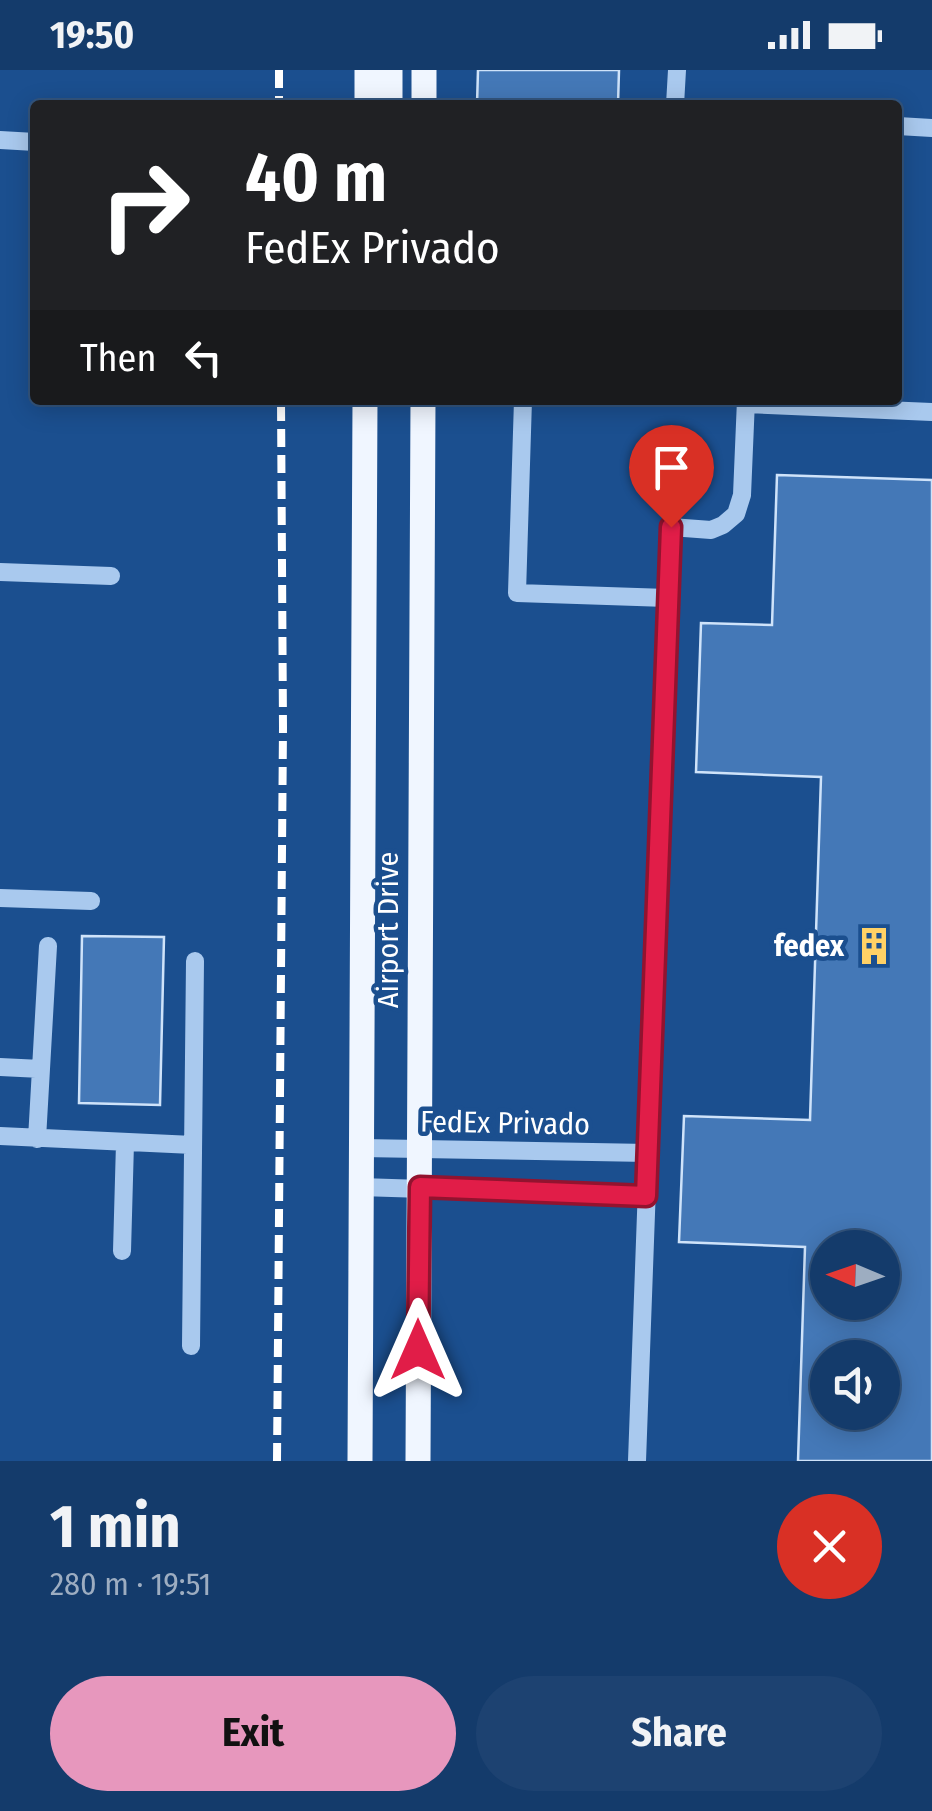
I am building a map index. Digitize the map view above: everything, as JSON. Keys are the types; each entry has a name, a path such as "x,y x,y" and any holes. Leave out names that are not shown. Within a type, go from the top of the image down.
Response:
{"main road":[{"path":"367,70 367,100"},
{"path":"390,70 390,100"},
{"path":"424,70 424,100"},
{"name":"Airport Drive","path":"360,1461 365,405"},
{"name":"Airport Drive","path":"418,1461 423,405"}],"street":[{"path":"675,100 677,70"},
{"path":"902,126 932,128"},
{"path":"0,140 30,142"},
{"path":"522,405 517,592 667,598"},
{"path":"638,1461 671,527 711,530 736,514 742,495 746,405"},
{"path":"802,405 932,412"},
{"path":"0,572 111,576"},
{"path":"0,898 91,901"},
{"path":"37,1139 48,946"},
{"path":"191,1346 195,962"},
{"path":"0,1067 41,1069"},
{"path":"0,1136 194,1146"},
{"path":"122,1252 124,1143"},
{"name":"FedEx Privado","path":"360,1148 648,1153"},
{"path":"360,1187 646,1196"}],"building":[{"path":"478,70 619,70 618,100 477,100"},
{"name":"fedex","path":"777,475 932,480 932,1461 798,1461 805,1247 679,1242 684,1116 810,1120 821,777 696,772 701,623 772,625"},
{"path":"82,936 164,937 160,1105 79,1103"}],"railway":[{"path":"279,70 279,100"},
{"path":"277,1461 283,728 281,405"}],"place":[{"name":"fedex","path":"874,946"}],"route":[{"path":"418,1350 420,1187 646,1196 671,527"}]}
